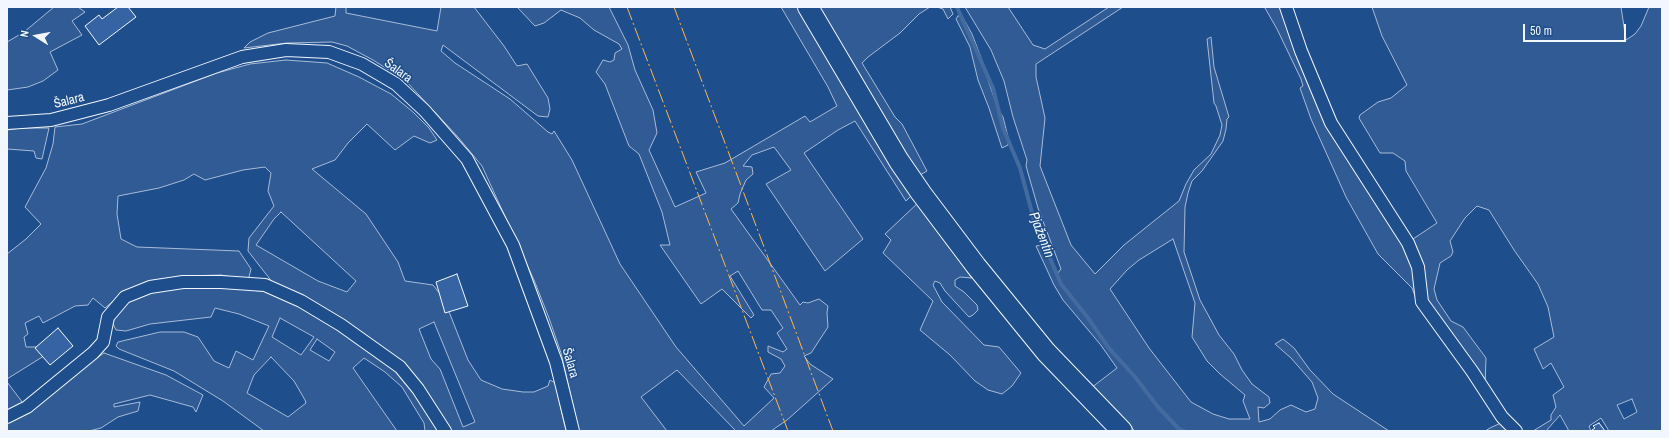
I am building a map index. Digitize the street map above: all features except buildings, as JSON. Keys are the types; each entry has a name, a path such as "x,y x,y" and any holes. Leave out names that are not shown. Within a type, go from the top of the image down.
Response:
{"main road":[{"path":"809,8 899,161 921,193 976,266 1046,352 1122,431"}],"street":[{"path":"1286,7 1301,51 1331,123 1408,243 1418,267 1422,302 1502,417 1516,431"},
{"name":"Šalara","path":"7,123 51,120 109,105 242,57 286,50 329,52 362,64 396,84 425,111 467,159 513,245 556,362 573,431"},
{"path":"7,417 27,407 93,353 103,342 108,317 125,297 150,287 183,282 221,282 265,285 301,301 341,324 400,367 418,389 445,431"}],"shaded area":[{"path":"54,7 78,7 85,12 72,21 82,35 50,52 58,70 43,81 28,87 7,90 7,42 24,32"},
{"path":"336,7 346,7 346,13 437,31 441,7 474,7 504,46 517,66 527,64 548,98 550,109 548,117 538,116 443,45 441,51 455,63 510,99 548,132 552,134 554,131 572,160 620,264 676,347 744,426 774,398 764,387 771,374 780,373 785,366 781,359 768,352 768,346 783,352 787,349 777,333 783,328 771,310 762,310 738,271 730,276 754,315 751,318 722,289 701,304 660,245 670,245 662,212 639,154 629,146 605,84 596,72 603,60 610,62 614,60 615,53 622,49 619,44 594,30 580,18 561,10 544,23 535,26 517,7 609,7 628,45 635,70 653,110 657,133 649,150 675,207 706,193 696,172 725,163 805,116 810,122 837,106 828,87 781,7 799,7 913,194 906,201 855,121 838,130 804,153 863,239 825,271 766,184 791,170 774,147 752,155 743,166 752,167 753,174 746,180 738,203 731,209 800,305 803,302 808,303 819,299 828,306 828,327 811,353 804,356 810,364 833,379 787,420 771,431 736,431 677,370 641,397 667,431 579,431 561,353 534,280 482,166 458,137 405,80 347,46 332,42 287,43 244,48 250,42 268,33 335,16"},
{"path":"819,7 930,7 919,14 900,33 862,63 895,117 902,124 927,171 920,175 881,114"},
{"path":"937,7 950,7 953,14 948,19 943,9"},
{"path":"965,7 1008,7 1033,45 1045,49 1109,7 1123,7 1036,64 1036,77 1045,118 1040,166 1071,245 1095,274 1124,245 1179,201 1194,170 1211,154 1220,135 1222,125 1214,103 1207,39 1211,37 1214,67 1229,117 1227,119 1223,141 1202,171 1192,181 1185,207 1184,252 1200,300 1219,335 1234,354 1242,370 1252,384 1269,397 1270,403 1264,408 1258,407 1259,422 1270,419 1280,410 1291,405 1306,412 1315,409 1318,398 1312,382 1291,358 1275,344 1283,339 1294,348 1310,370 1333,394 1389,431 1135,431 1091,388 1117,368 1100,344 1063,300 1054,285 1036,246 1042,245 1057,274 1061,269 1038,208 1026,166 1027,160 1013,117 1004,81 991,50","holes":["1173,239 1195,303 1192,337 1207,361 1245,395 1243,401 1250,419 1229,419 1213,414 1191,402 1149,348 1110,289 1127,270 1139,260"]},
{"path":"1283,7 1309,77 1412,257 1418,304 1412,288 1378,254 1346,197 1311,119 1300,88 1303,86 1301,79 1277,29 1265,8"},
{"path":"1372,7 1621,7 1626,40 1635,34 1641,26 1649,7 1662,7 1662,431 1609,431 1601,418 1589,426 1591,431 1569,431 1560,415 1546,431 1533,431 1551,420 1551,415 1556,407 1553,395 1564,387 1551,363 1543,369 1534,349 1554,337 1548,307 1538,284 1514,250 1489,210 1477,206 1465,218 1450,241 1453,252 1451,256 1440,263 1434,289 1437,300 1451,321 1463,327 1486,358 1485,387 1425,303 1410,241 1437,223 1406,171 1405,161 1393,153 1380,153 1359,118 1360,115 1378,102 1391,98 1407,85 1382,36","holes":["1632,399 1637,412 1624,419 1617,405"]},
{"path":"958,16 962,16 972,34 998,109 1003,117 1009,141 1008,145 1002,148 978,80 970,47 956,19"},
{"path":"286,60 327,63 359,77 391,94 413,112 429,128 437,140 430,143 414,136 395,150 367,124 348,143 335,160 312,169 366,214 398,262 405,281 433,285 444,299 468,360 481,380 502,389 523,392 534,392 548,386 550,380 555,383 566,431 450,431 419,384 273,283 248,251 249,238 274,206 268,191 271,173 265,167 243,170 205,180 194,174 184,180 159,188 118,196 117,214 121,239 137,247 239,251 251,269 249,277 245,279 221,275 185,276 154,280 124,292 105,308 93,298 88,305 75,306 43,323 39,316 25,323 28,334 24,337 26,347 38,347 47,354 7,379 7,254 26,239 41,224 25,207 46,168 53,144 55,127 82,124 217,73 250,64","holes":["281,212 356,281 347,292 318,281 256,245 274,219","434,322 475,422 463,427 440,369 431,359 419,329"]},
{"path":"21,128 49,128 42,159 36,158 34,151 7,149 7,130"},
{"path":"919,202 928,219 972,278 960,277 955,280 955,286 964,292 977,305 978,310 969,317 945,291 940,283 935,281 933,285 942,302 984,345 999,347 1021,373 1012,386 1002,394 988,390 975,381 950,355 920,330 933,301 883,253 891,240 885,234"},
{"path":"170,287 220,287 270,292 328,321 404,377 440,431 425,431 424,423 402,387 385,372 364,358 353,368 397,431 264,431 223,401 174,371 119,349 116,346 118,342 160,332 184,332 198,337 214,361 229,368 236,351 253,360 269,326 239,314 215,308 211,317 150,324 126,331 116,330 113,324 116,312 128,300","holes":["280,318 314,337 301,355 272,337","317,339 335,352 329,361 310,350","271,357 294,381 306,403 288,417 247,393 254,375"]},
{"path":"104,353 166,375 203,395 196,412 193,407 150,395 114,404 114,407 140,402 138,411 118,417 101,428 89,431 7,431 7,422"},
{"path":"7,382 23,403 7,412"},
{"path":"1503,422 1512,431 1485,431 1490,428"}],"waterway":[{"name":"Pjažentin","path":"957,7 993,88 1003,128 1020,168 1034,220 1061,284 1088,318 1108,347 1135,377 1158,407 1179,429 1184,431"}],"power":[{"path":"627,7 788,431"},
{"path":"674,7 833,431"}]}
